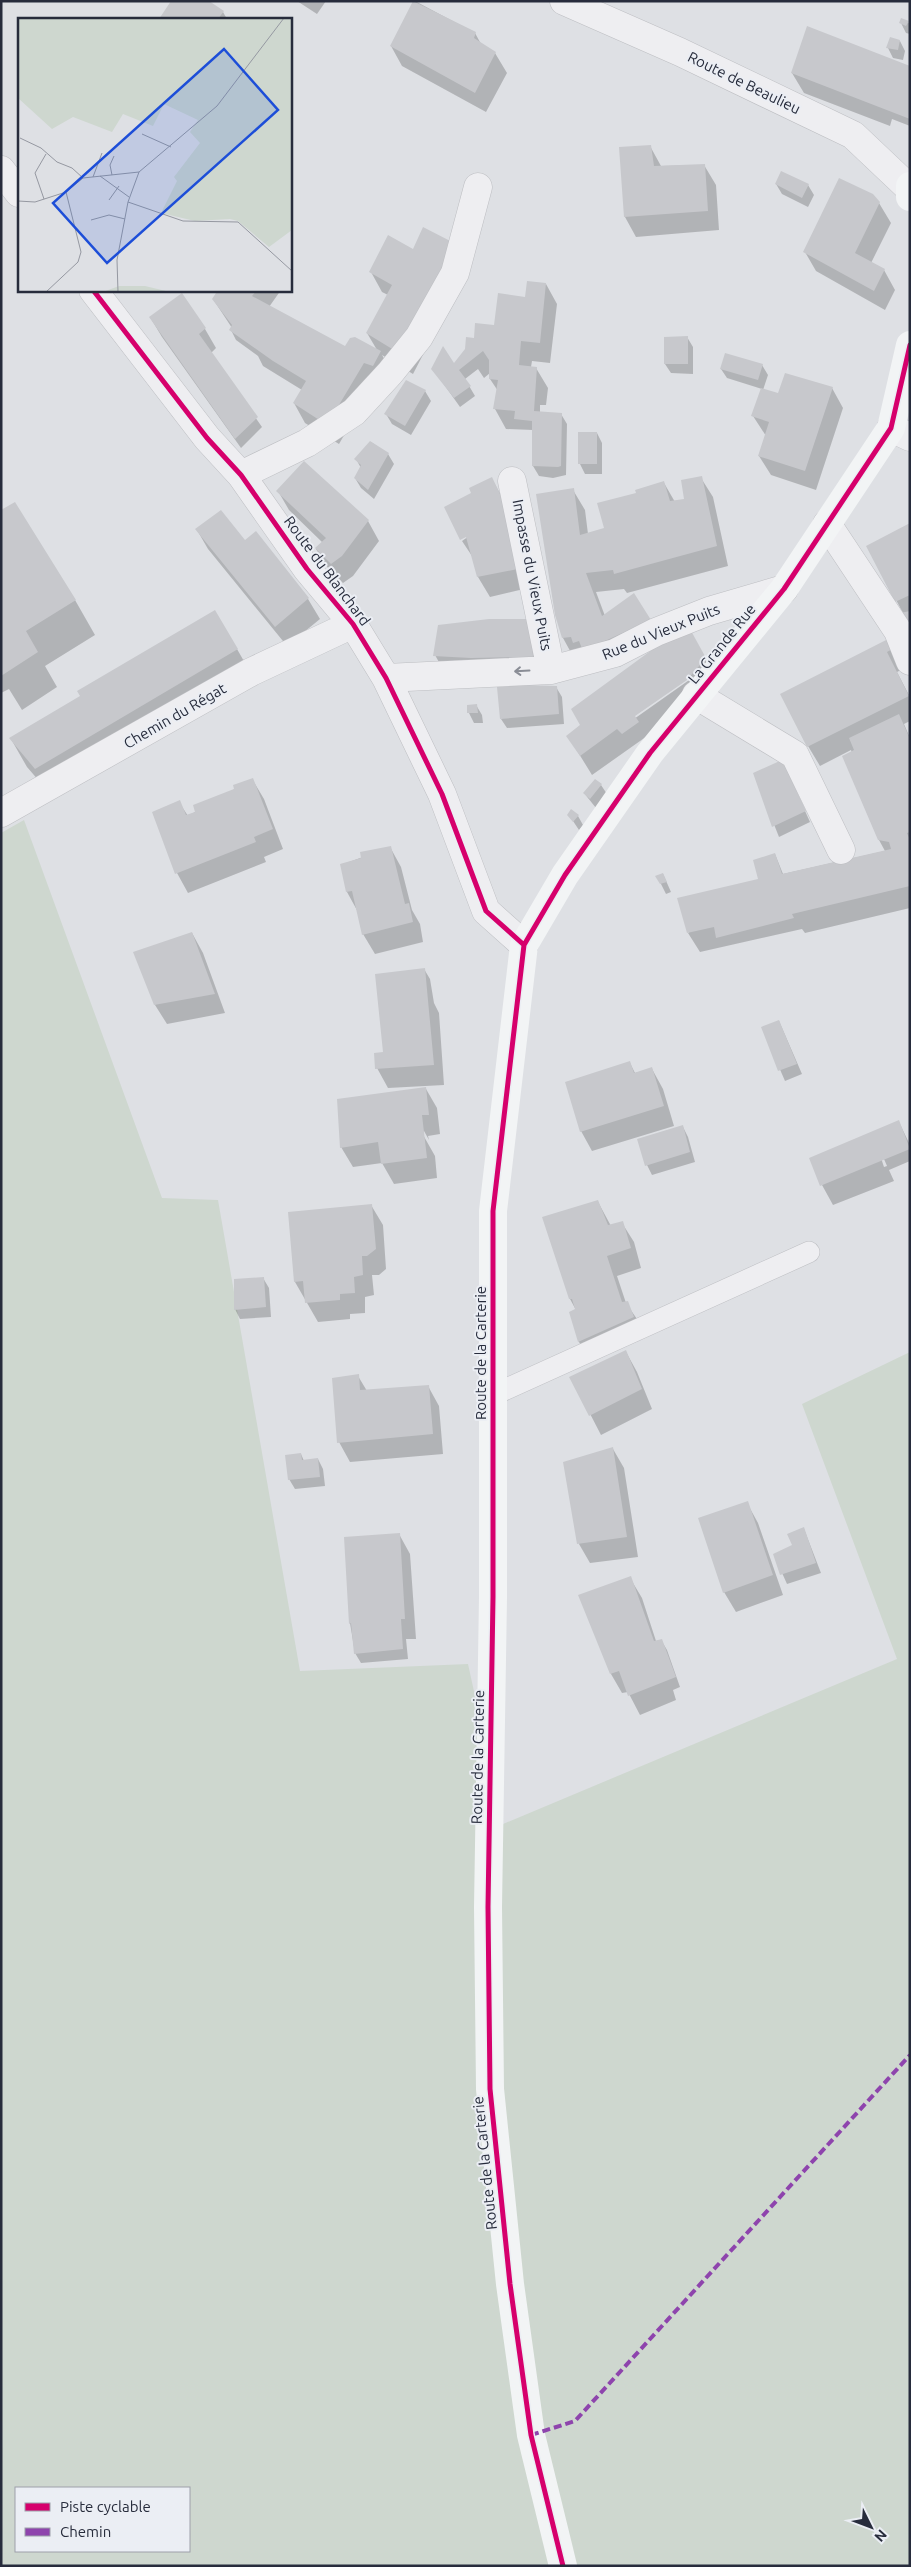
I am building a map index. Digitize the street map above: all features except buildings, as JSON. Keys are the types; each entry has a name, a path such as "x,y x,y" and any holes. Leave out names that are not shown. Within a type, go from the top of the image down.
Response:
{"street":[{"name":"Route de Beaulieu","path":"564,1 680,52 853,135 909,190"},
{"path":"1,170 18,192"},
{"path":"241,475 307,443 354,412 390,373 419,337 454,273 478,187"},
{"name":"Route du Blanchard","path":"94,291 207,438 241,475 308,569 353,624 386,678 442,794 486,912 524,945"},
{"name":"La Grande Rue","path":"524,945 565,875 650,753 784,588 827,524 900,432 910,345"},
{"name":"Impasse du Vieux Puits","path":"512,480 551,670"},
{"path":"827,524 898,631 910,661"},
{"name":"Rue du Vieux Puits","path":"386,678 551,670 615,652 656,632 709,611 784,588"},
{"name":"Chemin du Régat","path":"1,813 251,672 353,624"},
{"path":"696,695 795,755 840,850"},
{"name":"Route de la Carterie","path":"524,945 493,1211 488,1907 490,2089 510,2284 531,2436 563,2566"}],"lane":[{"path":"493,1395 809,1252"}],"shaded area":[{"path":"24,820 162,1198 218,1200 300,1671 468,1664 503,1824 897,1659 802,1404 910,1352 910,2566 1,2566 1,833"}],"marked path":[{"path":"531,2435 575,2421 910,2055"}],"cycle path":[{"path":"94,291 207,438 241,475 307,569 353,624 386,678 442,794 486,911 524,945"},
{"path":"563,2566 531,2435 510,2284 490,2089 488,1907 493,1597 493,1211 524,945 565,875 650,753 784,589 891,428 910,345"}]}
